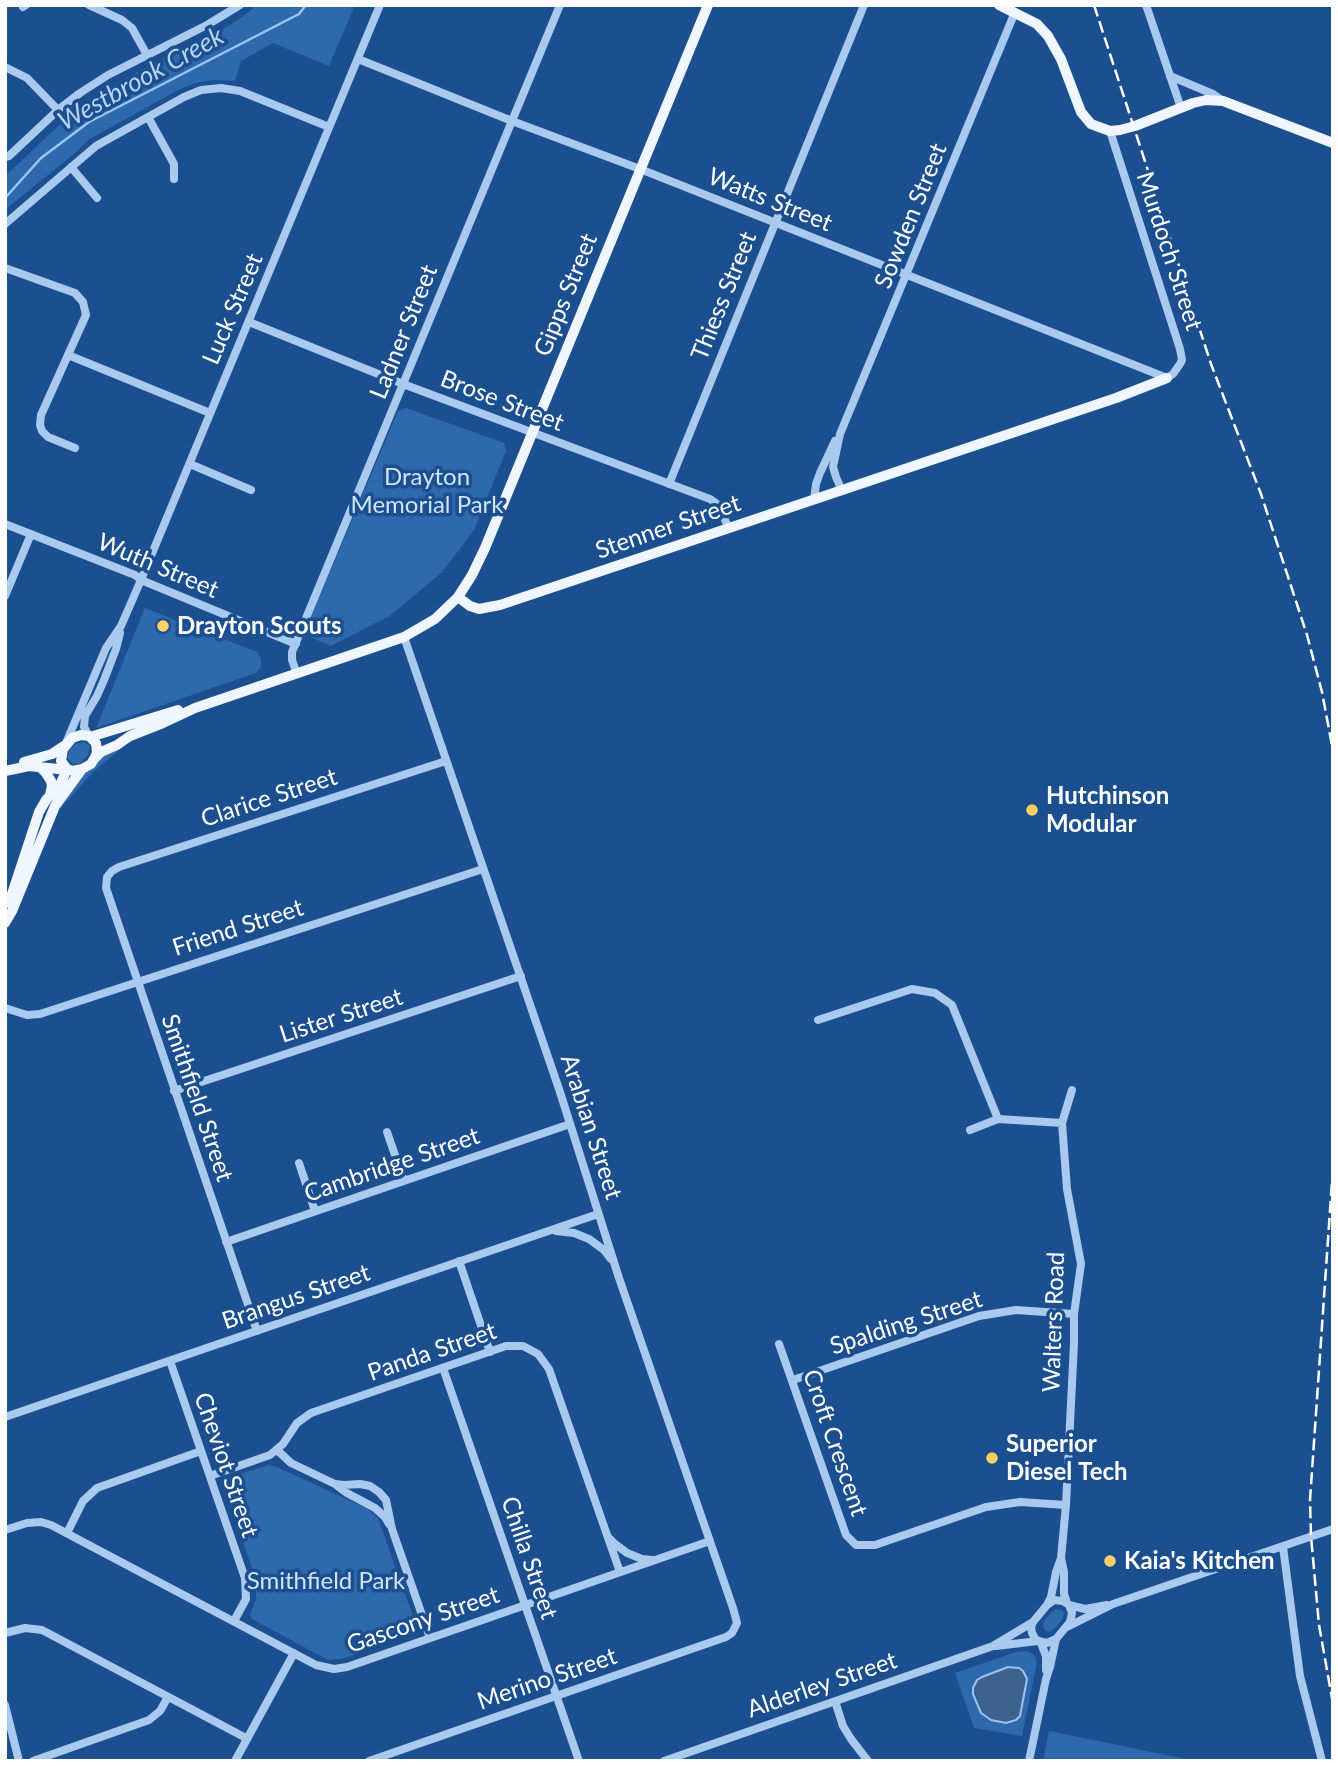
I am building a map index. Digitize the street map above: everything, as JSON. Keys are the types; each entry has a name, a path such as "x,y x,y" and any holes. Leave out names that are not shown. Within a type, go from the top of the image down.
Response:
{"main road":[{"name":"Gipps Street","path":"458,597 477,565 533,433 708,5"},
{"path":"999,5 1037,24 1053,43 1076,103 1091,124 1110,131 1135,127 1206,100 1223,101 1333,142"},
{"name":"Stenner Street","path":"458,597 475,608 491,608 1116,398 1167,378"},
{"path":"11,770 39,766 73,771 82,769 91,764 101,752 130,736 194,708 404,638 435,618 458,597"},
{"path":"11,770 25,761 52,754 76,736 89,737 180,709 194,708"},
{"path":"89,737 96,743 94,759"},
{"path":"5,923 7,907 36,820 50,795 60,785 66,768 61,757 65,745"},
{"path":"39,766 51,781 50,795"},
{"path":"5,923 55,806 82,769"}],"street":[{"path":"89,5 122,20 132,28 147,55"},
{"name":"Luck Street","path":"65,745 106,648 121,626 141,580 380,5"},
{"name":"Ladner Street","path":"297,674 292,652 560,5"},
{"name":"Thiess Street","path":"669,484 864,5"},
{"path":"1146,5 1181,108"},
{"path":"5,157 80,93 234,7"},
{"name":"Sowden Street","path":"814,500 820,473 840,434 1015,12"},
{"name":"Watts Street","path":"358,58 1167,378"},
{"path":"5,67 27,78 58,110"},
{"path":"1170,76 1223,101"},
{"path":"5,224 96,146 201,90 221,88 240,91 330,127"},
{"path":"148,117 174,164 174,179"},
{"name":"Murdoch Street","path":"1110,131 1182,356 1178,369 1167,378"},
{"path":"71,167 97,198"},
{"path":"5,268 75,293 83,302 86,315 41,415 40,425 48,437 75,448"},
{"name":"Brose Street","path":"248,322 403,384 710,499 716,504 729,528"},
{"path":"68,355 211,413"},
{"name":"Sowden Street","path":"840,434 834,467 842,491"},
{"path":"190,464 251,490"},
{"name":"Wuth Street","path":"5,524 135,575 141,580 296,644"},
{"path":"5,596 31,534"},
{"name":"Luck Street","path":"89,737 84,727 85,716 104,680 116,649 121,626"},
{"name":"Arabian Street","path":"404,638 570,1124 614,1264 736,1616 735,1629"},
{"name":"Clarice Street","path":"107,877 119,867 446,761"},
{"name":"Friend Street","path":"5,1008 27,1014 40,1014 483,869"},
{"name":"Smithfield Street","path":"107,877 106,888 257,1331"},
{"name":"Lister Street","path":"174,1091 520,976"},
{"path":"818,1020 912,989 934,993 953,1005 998,1119"},
{"name":"Walters Road","path":"1047,1605 1061,1558 1066,1504 1074,1314 1081,1264 1067,1189 1062,1123 1072,1090"},
{"path":"970,1129 998,1119 1062,1123"},
{"name":"Cambridge Street","path":"226,1242 570,1124"},
{"path":"387,1132 404,1181"},
{"path":"299,1163 315,1211"},
{"name":"Brangus Street","path":"5,1417 598,1214"},
{"path":"543,1233 566,1231 582,1236 604,1250 614,1264"},
{"path":"459,1261 490,1352"},
{"name":"Spalding Street","path":"793,1380 979,1316 1016,1310 1074,1314"},
{"name":"Croft Crescent","path":"779,1344 846,1535 856,1545 875,1545 985,1507 1020,1503 1066,1504"},
{"name":"Panda Street","path":"210,1476 265,1457 276,1450 297,1423 307,1416 511,1345 523,1346 538,1354 546,1363 620,1572"},
{"name":"Cheviot Street","path":"170,1361 246,1585 246,1599 234,1621"},
{"name":"Chilla Street","path":"443,1368 579,1761"},
{"path":"276,1450 291,1463 335,1484 380,1512 392,1529"},
{"path":"67,1533 83,1501 97,1488 201,1451"},
{"path":"335,1484 365,1484 379,1492 388,1505 392,1529 430,1638"},
{"name":"Gascony Street","path":"5,1530 27,1523 41,1522 51,1525 322,1667 341,1668 710,1541"},
{"path":"1065,1629 1114,1604 1333,1529"},
{"path":"606,1532 615,1544 627,1553 642,1559 658,1559"},
{"path":"1283,1546 1300,1676 1322,1761"},
{"name":"Walters Road","path":"1061,1558 1063,1588 1068,1604"},
{"path":"1068,1604 1072,1616 1056,1639 1049,1643 1034,1638 1033,1622 1047,1605 1057,1600 1085,1609 1114,1604"},
{"name":"Alderley Street","path":"664,1761 993,1646 1033,1622"},
{"path":"5,1633 25,1628 42,1630 246,1738"},
{"name":"Merino Street","path":"369,1761 726,1637 735,1629"},
{"path":"1045,1679 1054,1655 1056,1639"},
{"path":"1029,1761 1045,1679 1046,1656 1040,1642"},
{"name":"Alderley Street","path":"993,1646 1040,1642"},
{"path":"235,1761 294,1653"},
{"path":"33,1761 149,1720 160,1711 168,1697"},
{"path":"835,1702 842,1726 868,1761"},
{"path":"5,1705 19,1761"}],"green space":[{"path":"256,5 355,5 329,66 273,43 241,61 235,81 195,83 88,140 5,210 5,176 84,102 230,25"},
{"name":"Drayton Memorial Park","path":"406,408 504,443 506,451 474,530 442,572 391,615 331,646 310,637 306,629 398,411"},
{"path":"145,608 257,652 261,667 256,673 96,728"},
{"path":"84,742 90,746 88,755 80,763 70,762 67,757 70,749 75,744"},
{"path":"126,744 93,772 60,809 58,807 78,779 99,758"},
{"name":"Smithfield Park","path":"268,1465 366,1508 378,1518 416,1625 414,1632 342,1659 328,1660 252,1619 250,1615 256,1599 254,1574 223,1484 228,1478"},
{"path":"1056,1609 1063,1611 1062,1620 1050,1632 1046,1631 1043,1627 1044,1621"},
{"path":"1027,1651 1033,1654 1037,1662 1022,1736 974,1728 955,1673 1016,1652"},
{"path":"1049,1731 1186,1759 1186,1761 1043,1761"}],"shaded area":[{"path":"1008,1667 1019,1668 1027,1679 1020,1716 1006,1723 991,1720 981,1713 973,1688 982,1677"}],"waterway":[{"name":"Westbrook Creek","path":"5,198 41,158 89,122 299,14 306,5"}],"railway":[{"path":"1094,5 1211,364 1261,494 1307,635 1322,692 1333,751"},
{"path":"1333,1167 1310,1500 1319,1625 1333,1704"}],"place":[{"name":"Drayton Scouts","path":"163,626"},
{"name":"Hutchinson Modular","path":"1032,810"},
{"name":"Superior Diesel Tech","path":"992,1458"},
{"name":"Kaia's Kitchen","path":"1110,1561"}]}
